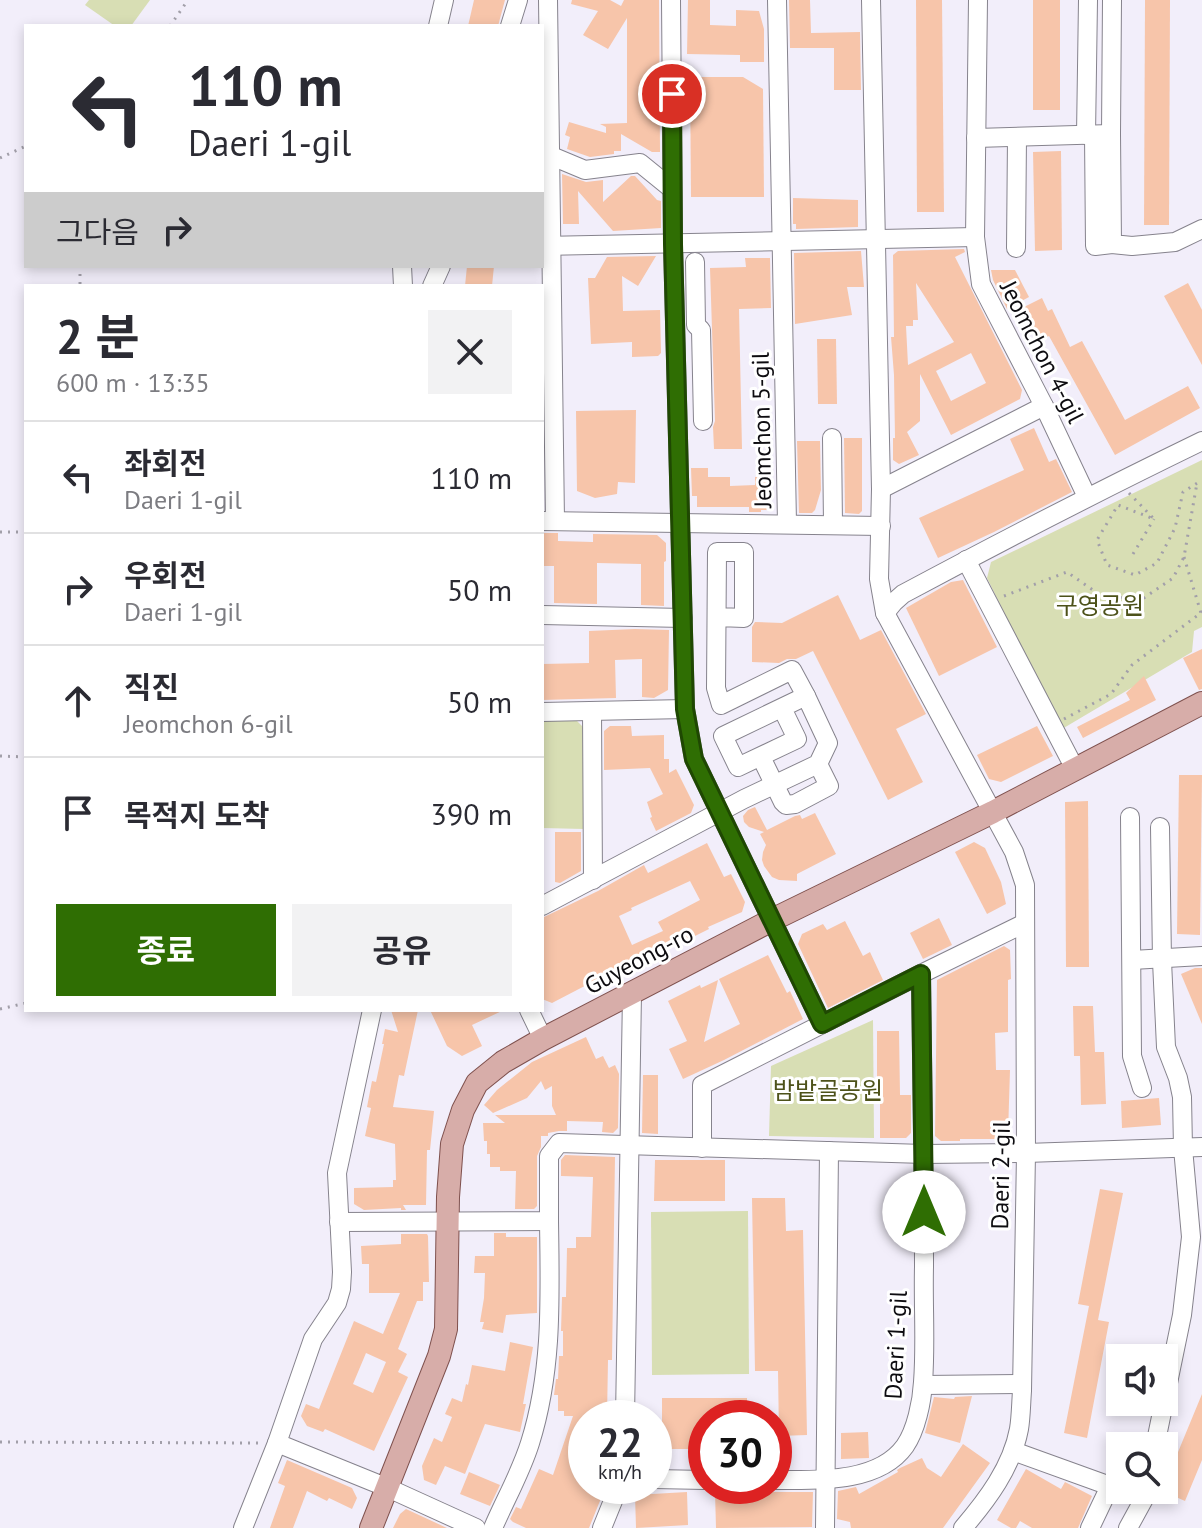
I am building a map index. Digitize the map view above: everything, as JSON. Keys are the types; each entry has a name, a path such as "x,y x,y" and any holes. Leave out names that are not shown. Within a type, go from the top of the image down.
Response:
{"main road":[{"name":"Guyeong-ro","path":"371,1528 439,1356 446,1329 452,1144 463,1110 477,1083 503,1062 543,1039 1202,703"}],"street":[{"path":"438,24 444,0"},
{"path":"511,24 518,0"},
{"path":"548,0 548,521 787,523"},
{"path":"671,0 673,244 685,709 694,759 822,1024"},
{"name":"Jeomchon 5-gil","path":"777,0 787,523 881,526"},
{"path":"871,0 881,489 879,579 885,613 993,812"},
{"name":"Jeomchon 4-gil","path":"978,0 975,237 981,284 1087,497"},
{"path":"1088,0 1097,135 1095,246 1175,242 1202,229"},
{"path":"1097,135 1112,0"},
{"path":"976,138 1097,135"},
{"path":"1016,248 1017,137"},
{"path":"546,153 585,170 640,163 672,189"},
{"path":"546,246 975,237"},
{"path":"695,262 696,325 701,330 703,421"},
{"path":"676,325 696,325"},
{"path":"881,489 1044,406"},
{"path":"832,438 833,524"},
{"path":"885,613 903,594 1087,497 1202,441"},
{"path":"966,560 1075,769"},
{"path":"544,615 683,618"},
{"path":"544,905 818,764 828,743 792,670 721,705 716,688 718,617"},
{"path":"782,708 797,739 738,767 723,736 806,696"},
{"path":"544,712 685,709"},
{"path":"592,711 593,880"},
{"path":"761,757 786,805 795,804 829,786 818,764"},
{"name":"Daeri 2-gil","path":"963,1528 994,1489 1013,1451 1019,1428 1022,1384 1026,1153 1025,885 1014,852 993,812"},
{"path":"1130,817 1132,1056 1142,1088"},
{"path":"1158,1432 1182,1315 1191,1237 1192,1148 1178,1078 1166,1047 1160,827"},
{"path":"702,1148 702,1085 1025,923"},
{"path":"1132,960 1202,956"},
{"name":"Daeri 1-gil","path":"825,1480 855,1476 879,1467 899,1453 915,1424 923,1385 921,974"},
{"path":"625,1400 632,994"},
{"path":"243,1528 313,1339 337,1303 341,1289 337,1173 372,1012"},
{"path":"530,1012 543,1039"},
{"path":"493,1528 530,1445 544,1391 550,1324 549,1156 559,1143 924,1154 1192,1148"},
{"path":"825,1528 829,1151"},
{"path":"339,1222 549,1221"},
{"path":"923,1385 1022,1384"},
{"path":"277,1443 476,1528"},
{"path":"1013,1451 1110,1486 1090,1528"},
{"path":"792,1480 825,1480"},
{"path":"602,1528 612,1504"},
{"path":"1128,1528 1141,1504"}],"path":[{"path":"171,24 188,0"},
{"path":"0,158 24,147"},
{"path":"1154,519 1118,505 1097,540 1107,565 1135,575 1157,563 1175,528 1183,492 1200,481"},
{"path":"988,602 1067,572 1100,595 1141,600 1173,578 1184,557 1200,481"},
{"path":"1118,482 1154,519"},
{"path":"1133,554 1154,519"},
{"path":"0,532 24,532"},
{"path":"1052,725 1111,694 1132,665 1201,612 1184,557"},
{"path":"0,756 24,757"},
{"path":"0,1009 24,1003"},
{"path":"0,1442 277,1443"}],"green space":[{"path":"89,0 150,0 132,24 112,24 85,5"},
{"name":"구영공원","path":"1202,460 1202,627 1194,631 1192,652 1062,729 987,578 991,562"},
{"path":"544,717 575,719 584,728 584,829 544,828"},
{"name":"밤밭골공원","path":"873,1020 874,1138 769,1136 771,1066"},
{"path":"748,1211 749,1374 652,1375 651,1212"}],"building":[{"path":"474,0 505,0 499,24 468,24"},
{"path":"572,0 610,0 621,6 624,0 659,0 660,152 652,152 621,134 621,151 614,151 614,154 590,157 567,149 570,137 565,135 569,122 606,133 606,127 600,124 627,123 627,18 608,49 583,35 598,11 571,4"},
{"path":"688,0 710,0 710,25 736,26 736,10 759,11 764,29 764,62 740,62 740,55 687,54"},
{"path":"789,0 810,0 811,33 860,32 861,90 834,90 834,48 790,48"},
{"path":"916,0 942,0 944,212 917,212"},
{"path":"1033,0 1060,0 1060,110 1033,110"},
{"path":"1145,0 1170,0 1169,225 1144,225"},
{"path":"690,77 743,77 763,89 764,197 691,197"},
{"path":"1061,151 1062,250 1035,251 1033,152"},
{"path":"562,174 586,182 603,180 603,202 631,176 635,176 661,201 661,228 613,231 578,191 579,224 563,224"},
{"path":"793,198 858,200 858,227 796,229 796,224 793,224"},
{"path":"964,249 965,252 955,257 1022,390 1020,399 951,435 920,374 920,421 907,432 919,455 899,464 893,460 891,337 894,337 893,255 898,251","holes":["916,283 954,342 908,365 906,326 913,326 913,320 918,320","971,353 986,383 951,401 936,371"]},
{"path":"861,251 864,287 847,287 852,315 795,324 794,253"},
{"path":"656,256 638,286 622,276 623,311 660,310 661,353 658,356 632,357 632,342 591,344 588,278 595,278 607,257"},
{"path":"745,258 770,258 771,308 739,309 742,449 714,449 710,268 746,267"},
{"path":"467,268 494,268 492,284 465,284"},
{"path":"991,270 1015,270 1029,297 1007,309"},
{"path":"1188,283 1202,310 1202,365 1164,296"},
{"path":"1042,298 1048,311 1052,309 1070,347 1082,341 1125,420 1188,386 1200,408 1115,455 1049,336 1041,340 1024,307"},
{"path":"817,339 836,339 837,404 818,404"},
{"path":"636,410 635,483 618,482 617,494 595,498 577,491 576,411"},
{"path":"1034,428 1049,462 1056,459 1072,492 938,558 919,518 1024,470 1010,439"},
{"path":"844,438 862,438 862,511 859,514 845,513"},
{"path":"797,441 820,441 821,490 812,513 799,513"},
{"path":"691,468 708,468 708,477 730,477 730,486 755,485 757,474 768,473 769,510 749,512 749,507 697,507 697,496 692,496"},
{"path":"544,533 558,533 558,541 593,542 593,534 657,535 666,543 664,606 641,605 641,564 597,563 597,604 554,603 554,566 544,566"},
{"path":"963,580 997,647 939,676 906,608 951,582"},
{"path":"838,595 860,640 881,630 926,714 896,729 923,782 888,800 813,651 779,663 752,662 752,627 755,622 782,623"},
{"path":"669,630 668,690 654,698 642,697 642,659 615,660 616,698 544,700 544,664 589,663 589,631"},
{"path":"1202,649 1202,689 1199,690 1183,658"},
{"path":"1144,676 1156,700 1083,738 1077,727 1130,700 1126,693"},
{"path":"610,726 631,726 632,736 664,735 664,759 669,759 669,773 676,769 694,805 691,813 656,831 647,802 663,794 650,768 604,770 604,731"},
{"path":"1037,726 1053,756 1001,782 989,779 977,755"},
{"path":"1179,775 1202,775 1200,935 1177,934"},
{"path":"1088,801 1089,967 1066,967 1065,802"},
{"path":"755,807 767,830 795,816 800,815 802,819 815,813 836,854 797,874 797,881 772,877 762,860 766,845 760,834 764,832 744,822 743,816"},
{"path":"555,832 581,832 581,871 560,883 555,882"},
{"path":"974,842 985,848 1001,882 1006,904 987,914 955,852"},
{"path":"707,843 724,877 731,874 745,902 742,912 671,948 669,943 624,964 552,1003 544,1000 544,917 644,865 648,873","holes":["690,881 700,900 658,922 663,931 632,945 619,916"]},
{"path":"939,918 952,945 923,959 910,933"},
{"path":"845,921 863,956 870,952 883,980 828,1008 798,944 802,934 823,924 827,930"},
{"path":"1004,946 1010,950 1008,1032 995,1033 996,1070 1010,1070 1008,1134 1003,1139 941,1141 935,1136 937,980"},
{"path":"768,955 803,1019 683,1079 669,1049 687,1041 668,1001 718,980 704,1042 740,1024 719,979"},
{"path":"1202,968 1202,1024 1181,974"},
{"path":"1073,1006 1093,1006 1095,1052 1104,1052 1106,1104 1081,1105 1080,1056 1074,1056"},
{"path":"392,1012 418,1012 404,1076 399,1075 393,1107 434,1111 430,1150 427,1150 426,1205 403,1205 406,1210 364,1210 354,1204 354,1188 393,1187 393,1180 396,1180 395,1144 365,1136 371,1108 367,1107 372,1081 376,1082 385,1029 398,1032"},
{"path":"431,1012 500,1012 472,1025 482,1046 462,1056 447,1046"},
{"path":"877,1031 899,1031 900,1095 911,1095 911,1133 906,1138 880,1138"},
{"path":"586,1037 596,1059 603,1056 609,1068 615,1065 619,1074 618,1128 613,1133 602,1132 603,1122 567,1121 567,1131 541,1136 537,1156 537,1206 534,1209 515,1209 516,1171 500,1171 500,1167 490,1167 483,1123 505,1123 495,1115 556,1115 552,1106 552,1086 545,1090 541,1081 527,1098 493,1113 484,1105 497,1090 532,1062"},
{"path":"643,1075 658,1075 658,1134 642,1133"},
{"path":"1159,1098 1161,1125 1122,1128 1121,1101"},
{"path":"565,1155 615,1157 612,1360 608,1360 607,1400 568,1400 568,1416 564,1416 564,1411 558,1411 558,1395 554,1395 559,1356 563,1356 562,1297 566,1297 567,1248 576,1248 576,1237 591,1237 593,1177 561,1176 561,1160"},
{"path":"655,1160 725,1160 725,1201 654,1201"},
{"path":"1100,1189 1123,1193 1098,1320 1109,1322 1087,1438 1064,1433 1089,1306 1078,1304"},
{"path":"752,1198 785,1198 786,1231 803,1230 807,1435 792,1436 792,1400 778,1400 778,1371 755,1371"},
{"path":"494,1233 506,1233 506,1237 537,1237 537,1313 506,1315 503,1333 482,1329 485,1273 474,1273 475,1256 494,1256"},
{"path":"401,1234 427,1234 429,1282 423,1282 423,1301 417,1301 398,1349 407,1354 398,1372 408,1377 374,1451 325,1429 323,1432 307,1426 301,1416 306,1404 319,1409 354,1321 383,1334 400,1293 369,1293 369,1264 362,1264 361,1246 401,1244","holes":["366,1353 386,1362 373,1393 353,1384"]},
{"path":"510,1342 533,1347 520,1432 485,1424 465,1474 445,1466 436,1485 424,1480 422,1466 434,1438 442,1442 452,1417 445,1414 452,1398 462,1402 472,1365 505,1371"},
{"path":"1202,1394 1202,1460 1185,1501 1178,1498 1178,1452"},
{"path":"972,1396 960,1443 925,1433 934,1397 954,1399"},
{"path":"747,1398 688,1400 688,1449 672,1449 672,1400 662,1400"},
{"path":"568,1431 568,1504 599,1504 589,1528 526,1528 510,1519 516,1507 521,1509 539,1469 553,1475"},
{"path":"868,1432 869,1458 841,1459 841,1433"},
{"path":"963,1444 990,1463 943,1528 851,1528 850,1522 837,1519 838,1491 856,1487 859,1494 922,1458 927,1468 941,1477"},
{"path":"287,1460 352,1488 357,1498 352,1509 307,1491 293,1528 270,1528 285,1486 278,1483"},
{"path":"1026,1469 1061,1489 1065,1482 1092,1496 1078,1528 1032,1528 1020,1521 1016,1528 1011,1528 997,1520"},
{"path":"469,1472 500,1485 490,1506 460,1494"},
{"path":"687,1492 688,1525 636,1528 635,1504 672,1504 672,1493"},
{"path":"792,1492 813,1492 812,1527 716,1528 715,1504 792,1504"},
{"path":"406,1509 447,1528 393,1528"}],"route":[{"path":"672,94 685,709 694,759 822,1024 921,974 924,1212"}]}
